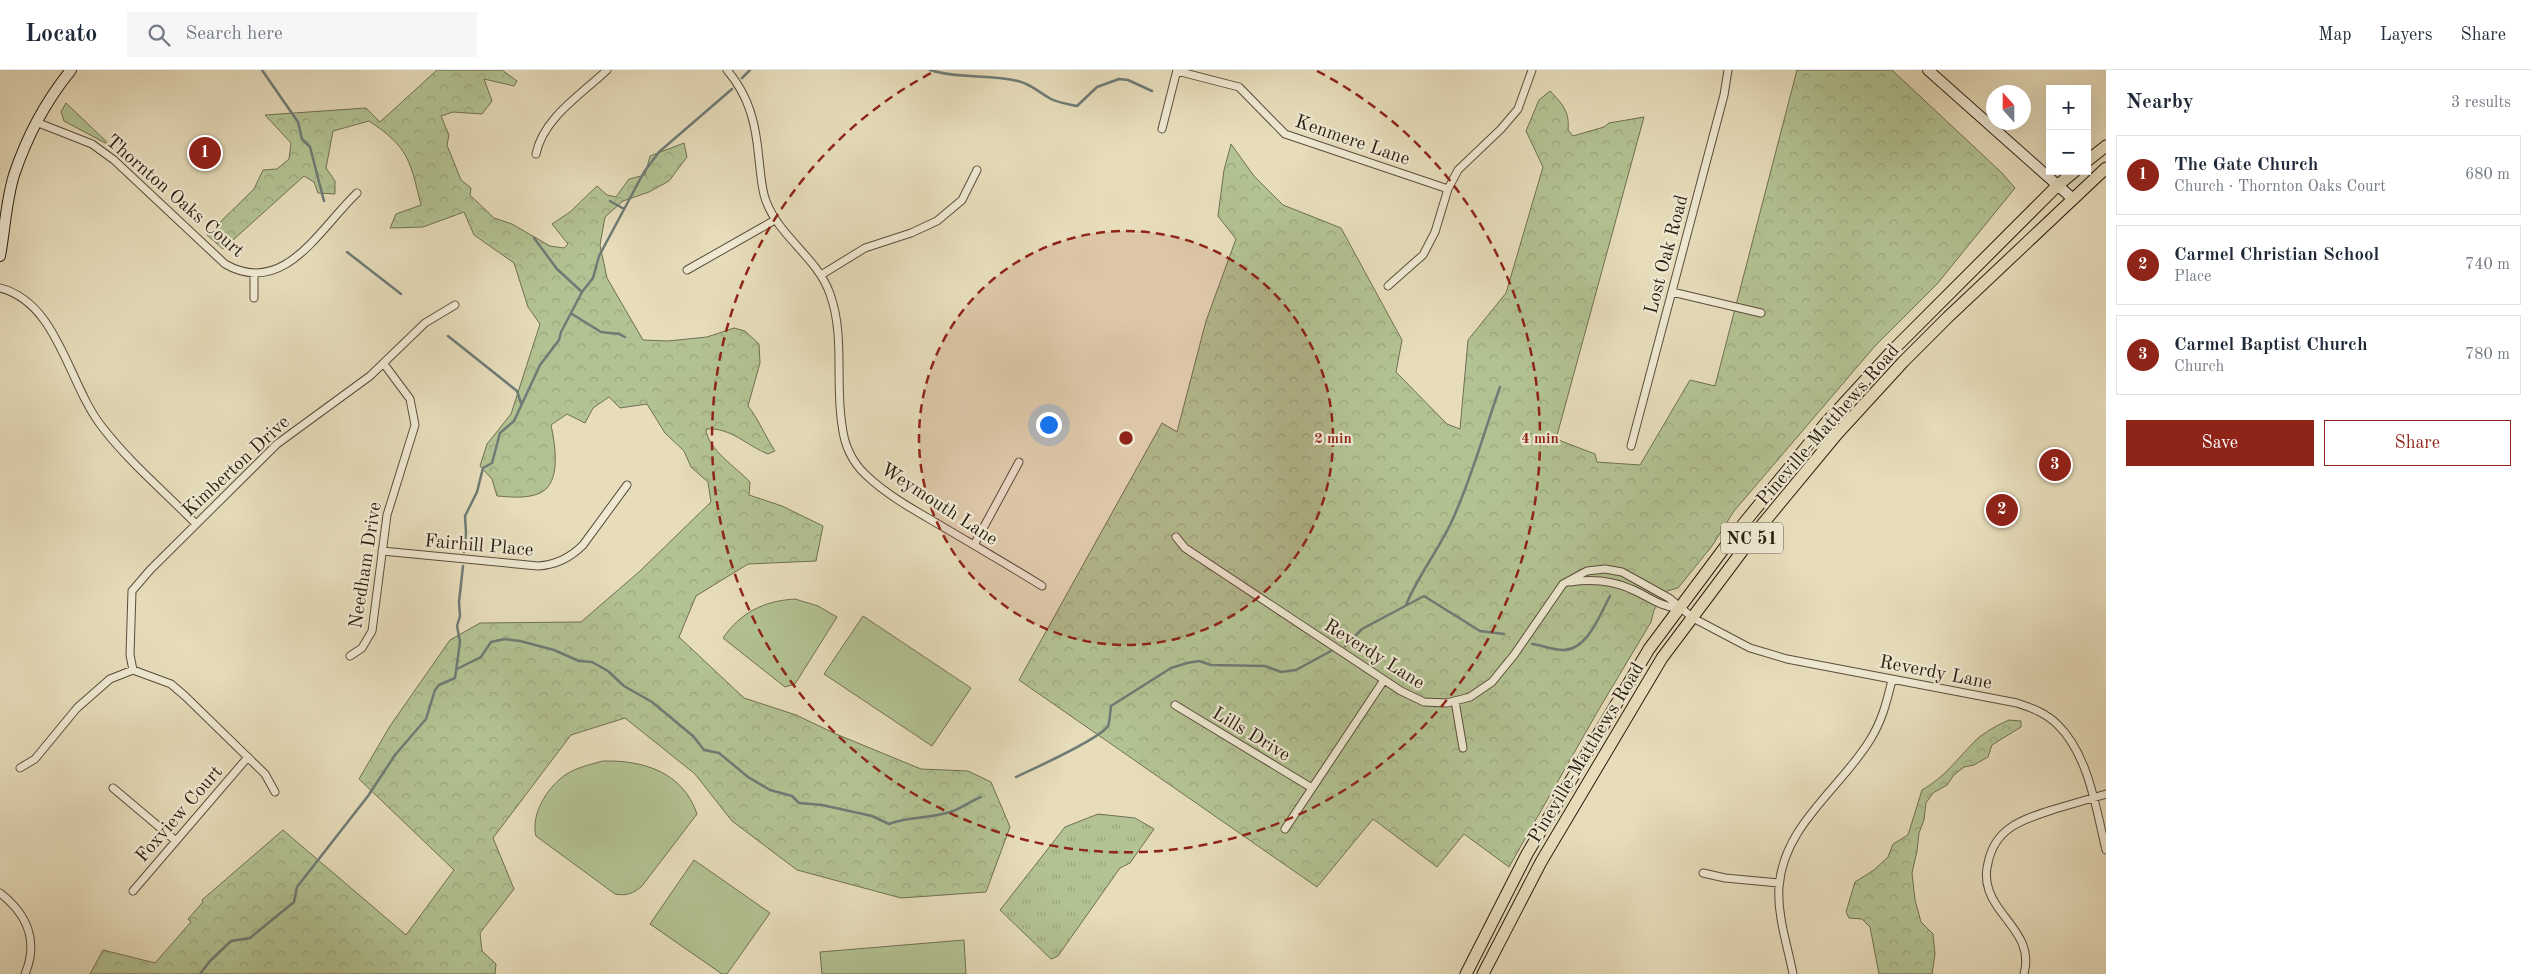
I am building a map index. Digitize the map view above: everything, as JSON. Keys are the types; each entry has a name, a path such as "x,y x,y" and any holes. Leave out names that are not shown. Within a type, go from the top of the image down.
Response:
{"main road":[{"path":"2091,159 2106,146"},
{"name":"Pineville-Matthews Road","path":"1483,974 1551,844 1662,658 1761,526 1837,434 1942,323 2072,198 2106,168"},
{"name":"Pineville-Matthews Road","path":"1466,974 1532,846 1649,649 1681,609 1731,539 1825,424 1892,351 2070,175"}],"street":[{"path":"0,256 14,176 36,122 49,99 71,70"},
{"path":"536,154 540,139 554,120 608,70"},
{"name":"Weymouth Lane","path":"726,70 742,90 754,121 763,191 775,220 787,237 821,275 830,293 836,316 841,422 848,450 866,475 907,506 1042,586"},
{"path":"1162,128 1177,70"},
{"name":"Kenmere Lane","path":"1177,70 1239,86 1285,134 1448,189"},
{"path":"1388,286 1422,255 1435,232 1448,189 1458,170 1501,129 1518,109 1532,70"},
{"name":"Lost Oak Road","path":"1631,446 1724,95 1728,70"},
{"path":"1928,70 2072,198"},
{"name":"Thornton Oaks Court","path":"36,122 92,144 114,160 225,264 234,269 254,273 267,272 291,262 357,193"},
{"path":"821,275 871,245 911,233 937,221 962,200 977,170"},
{"path":"687,270 775,220"},
{"path":"254,273 254,298"},
{"path":"0,288 19,295 40,312 79,391 102,428 196,524"},
{"path":"1672,292 1761,313"},
{"name":"Kimberton Drive","path":"133,670 130,655 132,592 196,524 277,444 384,364 425,323 455,305"},
{"name":"Needham Drive","path":"350,656 362,648 372,631 388,515 413,438 415,425 410,399 384,364"},
{"path":"974,545 1019,462"},
{"name":"Fairhill Place","path":"382,551 538,566 558,562 575,553 583,545 627,485"},
{"name":"Reverdy Lane","path":"1176,537 1185,548 1401,691 1424,702 1447,703 1470,698 1492,682 1514,655 1563,584 1587,571 1605,569 1622,572 1669,598 1693,618 1750,648 1787,659 2017,703 2045,714 2068,737 2080,760 2094,797 2106,850"},
{"name":"Reverdy Lane","path":"1563,584 1587,580 1611,583 1631,589 1665,607 1681,609"},
{"path":"20,768 35,758 78,708 110,679 133,670 171,684 265,774 275,792"},
{"path":"1285,829 1384,680"},
{"path":"1793,974 1779,905 1781,868 1789,847 1811,814 1869,742 1881,721 1892,680"},
{"path":"1455,701 1463,748"},
{"name":"Lills Drive","path":"1175,705 1312,788"},
{"name":"Foxview Court","path":"133,891 248,757"},
{"path":"113,788 176,841"},
{"path":"2024,974 2025,960 2019,935 1998,908 1990,892 1986,876 1989,854 2003,832 2016,822 2106,794"},
{"path":"1704,873 1725,878 1779,883"},
{"path":"0,893 23,916 30,934 30,958 25,974"}],"green space":[{"path":"437,70 502,70 517,81 514,86 484,79 492,101 482,114 453,112 441,116 449,135 447,145 461,180 471,188 470,195 494,218 512,224 550,246 564,248 568,244 552,224 570,212 597,186 607,195 616,197 629,179 645,175 650,156 684,143 687,157 669,181 649,192 623,201 605,217 600,245 607,278 643,340 668,341 707,337 734,328 745,331 759,344 760,363 748,406 775,451 768,454 731,434 715,429 706,429 708,436 711,444 717,451 750,482 749,495 782,506 823,526 816,561 748,564 696,596 679,637 744,698 796,715 836,734 921,769 968,771 991,782 1010,827 986,892 901,898 797,870 732,821 695,774 625,718 571,735 493,838 514,889 480,933 482,951 496,964 495,974 90,974 103,950 155,963 191,922 188,919 203,902 202,900 283,830 406,935 454,870 359,779 390,726 450,640 480,623 581,622 640,571 711,502 708,482 691,467 684,451 665,433 647,404 620,408 609,397 593,408 585,423 567,414 551,425 555,462 552,481 547,488 540,493 530,496 497,496 492,479 480,466 487,444 511,414 540,324 528,307 514,263 474,235 464,212 423,227 390,228 396,214 421,205 414,177 406,156 392,139 369,121 333,131 326,168 335,181 335,194 318,193 314,182 304,176 223,249 207,235 254,189 263,170 277,169 289,159 291,143 265,115 366,108 380,122"},
{"path":"1797,70 1892,70 2002,173 2015,188 1937,284 1875,346 1734,511 1712,546 1678,588 1667,591 1654,610 1651,622 1509,867 1464,834 1437,867 1373,819 1317,887 1019,680 1162,423 1177,432 1206,321 1236,239 1218,216 1224,170 1231,144 1254,176 1283,205 1341,228 1402,340 1396,372 1447,424 1460,429 1468,340 1506,293 1543,167 1526,131 1539,100 1550,91 1554,95 1564,108 1568,118 1568,130 1573,136 1604,127 1609,123 1644,117 1556,439 1595,454 1597,462 1640,465 1690,380 1715,386"},
{"path":"66,103 111,146 64,121 61,112"},
{"path":"795,599 818,606 837,617 795,684 785,687 723,638 737,621 763,605"},
{"path":"863,616 971,688 932,746 824,674"},
{"path":"2009,720 2021,721 2021,727 1992,745 1988,757 1974,765 1964,767 1954,775 1947,785 1933,793 1926,803 1912,873 1915,900 1921,922 1933,934 1935,954 1932,974 1879,974 1870,927 1862,919 1849,918 1846,912 1855,882 1874,870 1888,857 1893,844 1908,835 1922,790 1944,774 1976,740 1992,728"},
{"path":"603,761 633,763 660,771 682,788 691,800 697,814 642,886 632,893 623,895 615,894 536,836 535,821 537,813 544,798 554,785 563,776 574,770"},
{"path":"1098,814 1135,818 1154,829 1130,863 1120,868 1058,956 1051,959 1000,910 1065,827"},
{"path":"694,860 770,913 727,974 722,974 650,924"},
{"path":"964,940 966,974 822,974 820,952"}],"waterway":[{"path":"262,70 298,122 302,139 310,147 324,201"},
{"path":"742,78 750,70"},
{"path":"930,70 951,75 1018,81 1054,100 1077,106 1097,87 1119,79 1128,80 1152,91"},
{"path":"464,552 465,516 477,492 483,468 492,463 500,433 514,421 540,365 559,340 561,332 582,292 593,278 599,256 644,172 659,152 732,89"},
{"path":"610,201 624,209"},
{"path":"534,238 557,269 582,292"},
{"path":"347,252 401,294"},
{"path":"572,314 601,332 619,334 625,337"},
{"path":"448,336 517,391 521,403"},
{"path":"1406,605 1417,582 1450,526 1473,467 1500,387"},
{"path":"200,974 210,961 231,941 250,938 294,902 297,887 368,796 395,755 426,719 435,690 439,685 455,678 460,642 457,626 460,616 459,602 463,566"},
{"path":"1345,646 1362,629 1424,596 1480,631 1504,634"},
{"path":"1532,644 1563,650 1579,644 1592,630 1610,596"},
{"path":"457,669 481,657 491,642 505,639 554,650 579,661 592,662 608,671 624,686 652,702 693,736 704,750 719,753 748,777 770,790 792,796 799,803 822,805 872,816 889,824 950,812 981,797"},
{"path":"1016,777 1102,732 1108,726 1111,706 1171,668 1199,661 1211,665 1265,666 1281,672 1296,670 1331,651"}],"place":[{"name":"The Gate Church","path":"205,153"},
{"name":"Carmel Baptist Church","path":"2055,465"},
{"name":"Carmel Christian School","path":"2002,510"}]}
